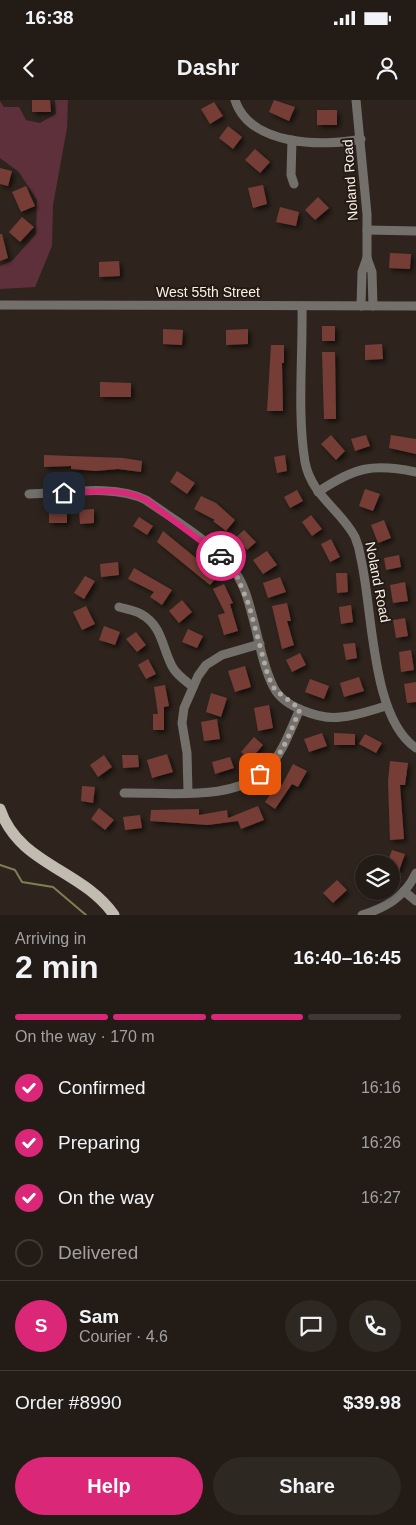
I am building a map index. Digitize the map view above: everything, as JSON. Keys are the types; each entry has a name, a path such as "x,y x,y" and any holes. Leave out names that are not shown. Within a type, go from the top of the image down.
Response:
{"main road":[{"path":"0,809 4,821 22,846 42,861 87,887 114,915"}],"street":[{"path":"235,100 248,120 261,130 292,140 323,143 361,139"},
{"name":"Noland Road","path":"356,100 366,183 367,258 372,272 373,306"},
{"path":"292,140 291,175 294,184"},
{"path":"367,230 416,231"},
{"name":"Noland Road","path":"361,306 362,272 367,258"},
{"name":"West 55th Street","path":"0,305 416,306"},
{"name":"Noland Road","path":"302,306 305,464 318,492 345,522 357,544 366,579 386,706 398,730 416,748"},
{"path":"318,492 350,472 372,468 394,468 416,472"},
{"path":"29,494 117,491 134,494 146,500 217,551 236,574 249,605 268,676 275,690 300,709 318,715 340,718 386,706"},
{"path":"118,607 140,613 152,622 160,633 172,666 179,676 193,687"},
{"path":"188,792 187,753 182,723 184,708 193,687 206,665 222,655 260,644"},
{"path":"124,792 188,792 235,789 252,781 269,768 282,749 300,709"},
{"path":"362,915 384,907 404,891 416,873"},
{"path":"404,891 416,901"}],"shaded area":[{"path":"55,100 68,100 67,128 53,205 52,246 35,287 0,289 0,266 12,261 36,234 37,200 19,172 0,158 0,101 4,107 19,107 26,120 40,123 56,114"}],"building":[{"path":"32,100 50,100 51,112 32,112"},
{"path":"274,100 295,107 289,121 269,112"},
{"path":"214,102 223,116 210,124 201,109"},
{"path":"317,110 337,110 337,125 317,125"},
{"path":"228,126 242,137 233,149 219,138"},
{"path":"255,149 270,162 260,173 245,160"},
{"path":"0,168 12,171 8,186 0,184"},
{"path":"263,185 267,204 253,208 248,188"},
{"path":"26,186 35,206 21,212 12,192"},
{"path":"318,197 329,208 315,220 305,210"},
{"path":"280,207 299,212 296,226 276,222"},
{"path":"22,217 34,227 20,242 9,232"},
{"path":"0,234 2,234 8,258 0,261"},
{"path":"390,253 411,254 410,269 389,268"},
{"path":"119,261 120,276 99,277 99,262"},
{"path":"322,326 335,326 335,341 322,341"},
{"path":"163,329 183,330 182,345 163,344"},
{"path":"248,329 248,344 226,345 226,330"},
{"path":"382,344 383,359 365,360 365,345"},
{"path":"271,345 284,345 284,363 282,363 283,411 267,411"},
{"path":"322,352 335,352 336,419 324,419"},
{"path":"100,382 131,383 131,397 100,397"},
{"path":"331,435 345,451 336,460 321,444"},
{"path":"366,435 370,446 355,451 351,439"},
{"path":"391,435 416,439 416,454 389,448"},
{"path":"44,455 123,458 142,461 141,472 118,469 96,471 71,469 71,466 44,467"},
{"path":"285,455 287,471 277,473 274,457"},
{"path":"177,471 195,483 187,494 170,482"},
{"path":"365,489 380,494 373,511 359,506"},
{"path":"297,490 303,501 290,508 284,497"},
{"path":"201,496 216,503 235,520 226,531 213,521 215,520 194,509"},
{"path":"94,509 94,523 80,524 79,510"},
{"path":"49,510 67,510 67,523 49,523"},
{"path":"311,515 322,529 312,536 302,522"},
{"path":"139,517 153,526 147,535 133,526"},
{"path":"384,520 391,538 378,543 371,525"},
{"path":"244,530 256,542 247,550 236,537"},
{"path":"163,531 218,576 210,585 157,542"},
{"path":"331,539 340,557 330,562 321,544"},
{"path":"267,551 277,565 263,574 253,560"},
{"path":"399,555 401,567 386,570 384,558"},
{"path":"118,562 119,575 101,577 100,564"},
{"path":"134,568 172,590 162,605 150,597 154,592 128,579"},
{"path":"336,573 347,573 348,592 337,593"},
{"path":"85,576 95,581 84,599 74,593"},
{"path":"280,577 286,592 268,598 263,583"},
{"path":"405,582 408,601 393,603 390,585"},
{"path":"224,584 233,603 230,604 238,631 224,635 218,615 225,613 213,589"},
{"path":"182,600 192,612 179,623 169,611"},
{"path":"287,603 291,621 287,621 294,645 282,649 272,606"},
{"path":"351,605 353,622 341,624 339,607"},
{"path":"86,606 95,624 82,630 73,612"},
{"path":"405,618 408,636 396,638 393,620"},
{"path":"104,626 120,632 115,645 99,640"},
{"path":"188,629 203,636 197,648 182,642"},
{"path":"136,632 146,645 137,652 126,639"},
{"path":"355,643 357,658 346,660 343,644"},
{"path":"411,650 414,670 401,672 399,652"},
{"path":"300,653 306,665 292,672 286,660"},
{"path":"148,659 156,674 146,679 138,665"},
{"path":"245,666 251,687 235,692 228,671"},
{"path":"359,677 364,691 344,697 340,683"},
{"path":"310,679 329,686 324,699 305,692"},
{"path":"416,682 416,702 407,703 404,684"},
{"path":"165,685 169,706 164,707 164,730 153,730 153,714 158,714 154,687"},
{"path":"211,693 227,698 221,717 206,712"},
{"path":"269,705 273,728 258,731 254,708"},
{"path":"217,719 220,739 204,741 201,722"},
{"path":"322,733 327,746 309,752 304,739"},
{"path":"334,733 355,734 355,745 334,745"},
{"path":"365,734 382,743 376,753 359,744"},
{"path":"254,737 263,745 250,760 241,752"},
{"path":"167,754 173,772 152,778 147,760"},
{"path":"104,755 112,767 98,777 90,765"},
{"path":"122,755 138,755 139,767 123,768"},
{"path":"230,757 234,768 215,774 212,762"},
{"path":"390,761 408,763 405,785 400,785 404,839 390,840 388,781"},
{"path":"293,764 307,771 298,787 292,784 275,809 265,802 278,783 282,785"},
{"path":"82,786 95,787 93,803 81,801"},
{"path":"258,806 264,820 241,829 238,821 208,825 150,821 151,810 199,809 199,815 227,810 228,818"},
{"path":"99,808 114,820 105,830 91,819"},
{"path":"140,815 142,828 125,830 123,817"},
{"path":"392,850 405,854 400,868 400,855 390,855"},
{"path":"337,880 347,890 333,903 323,893"}],"waterway":[{"path":"0,865 15,870 22,882 53,887 86,915"}],"way so far":[{"path":"221,556 236,574 242,587 249,605 268,676 275,690 300,709 282,749 269,768 260,774"}],"route":[{"path":"64,493 117,491 134,494 146,500 217,551 221,556"}]}
